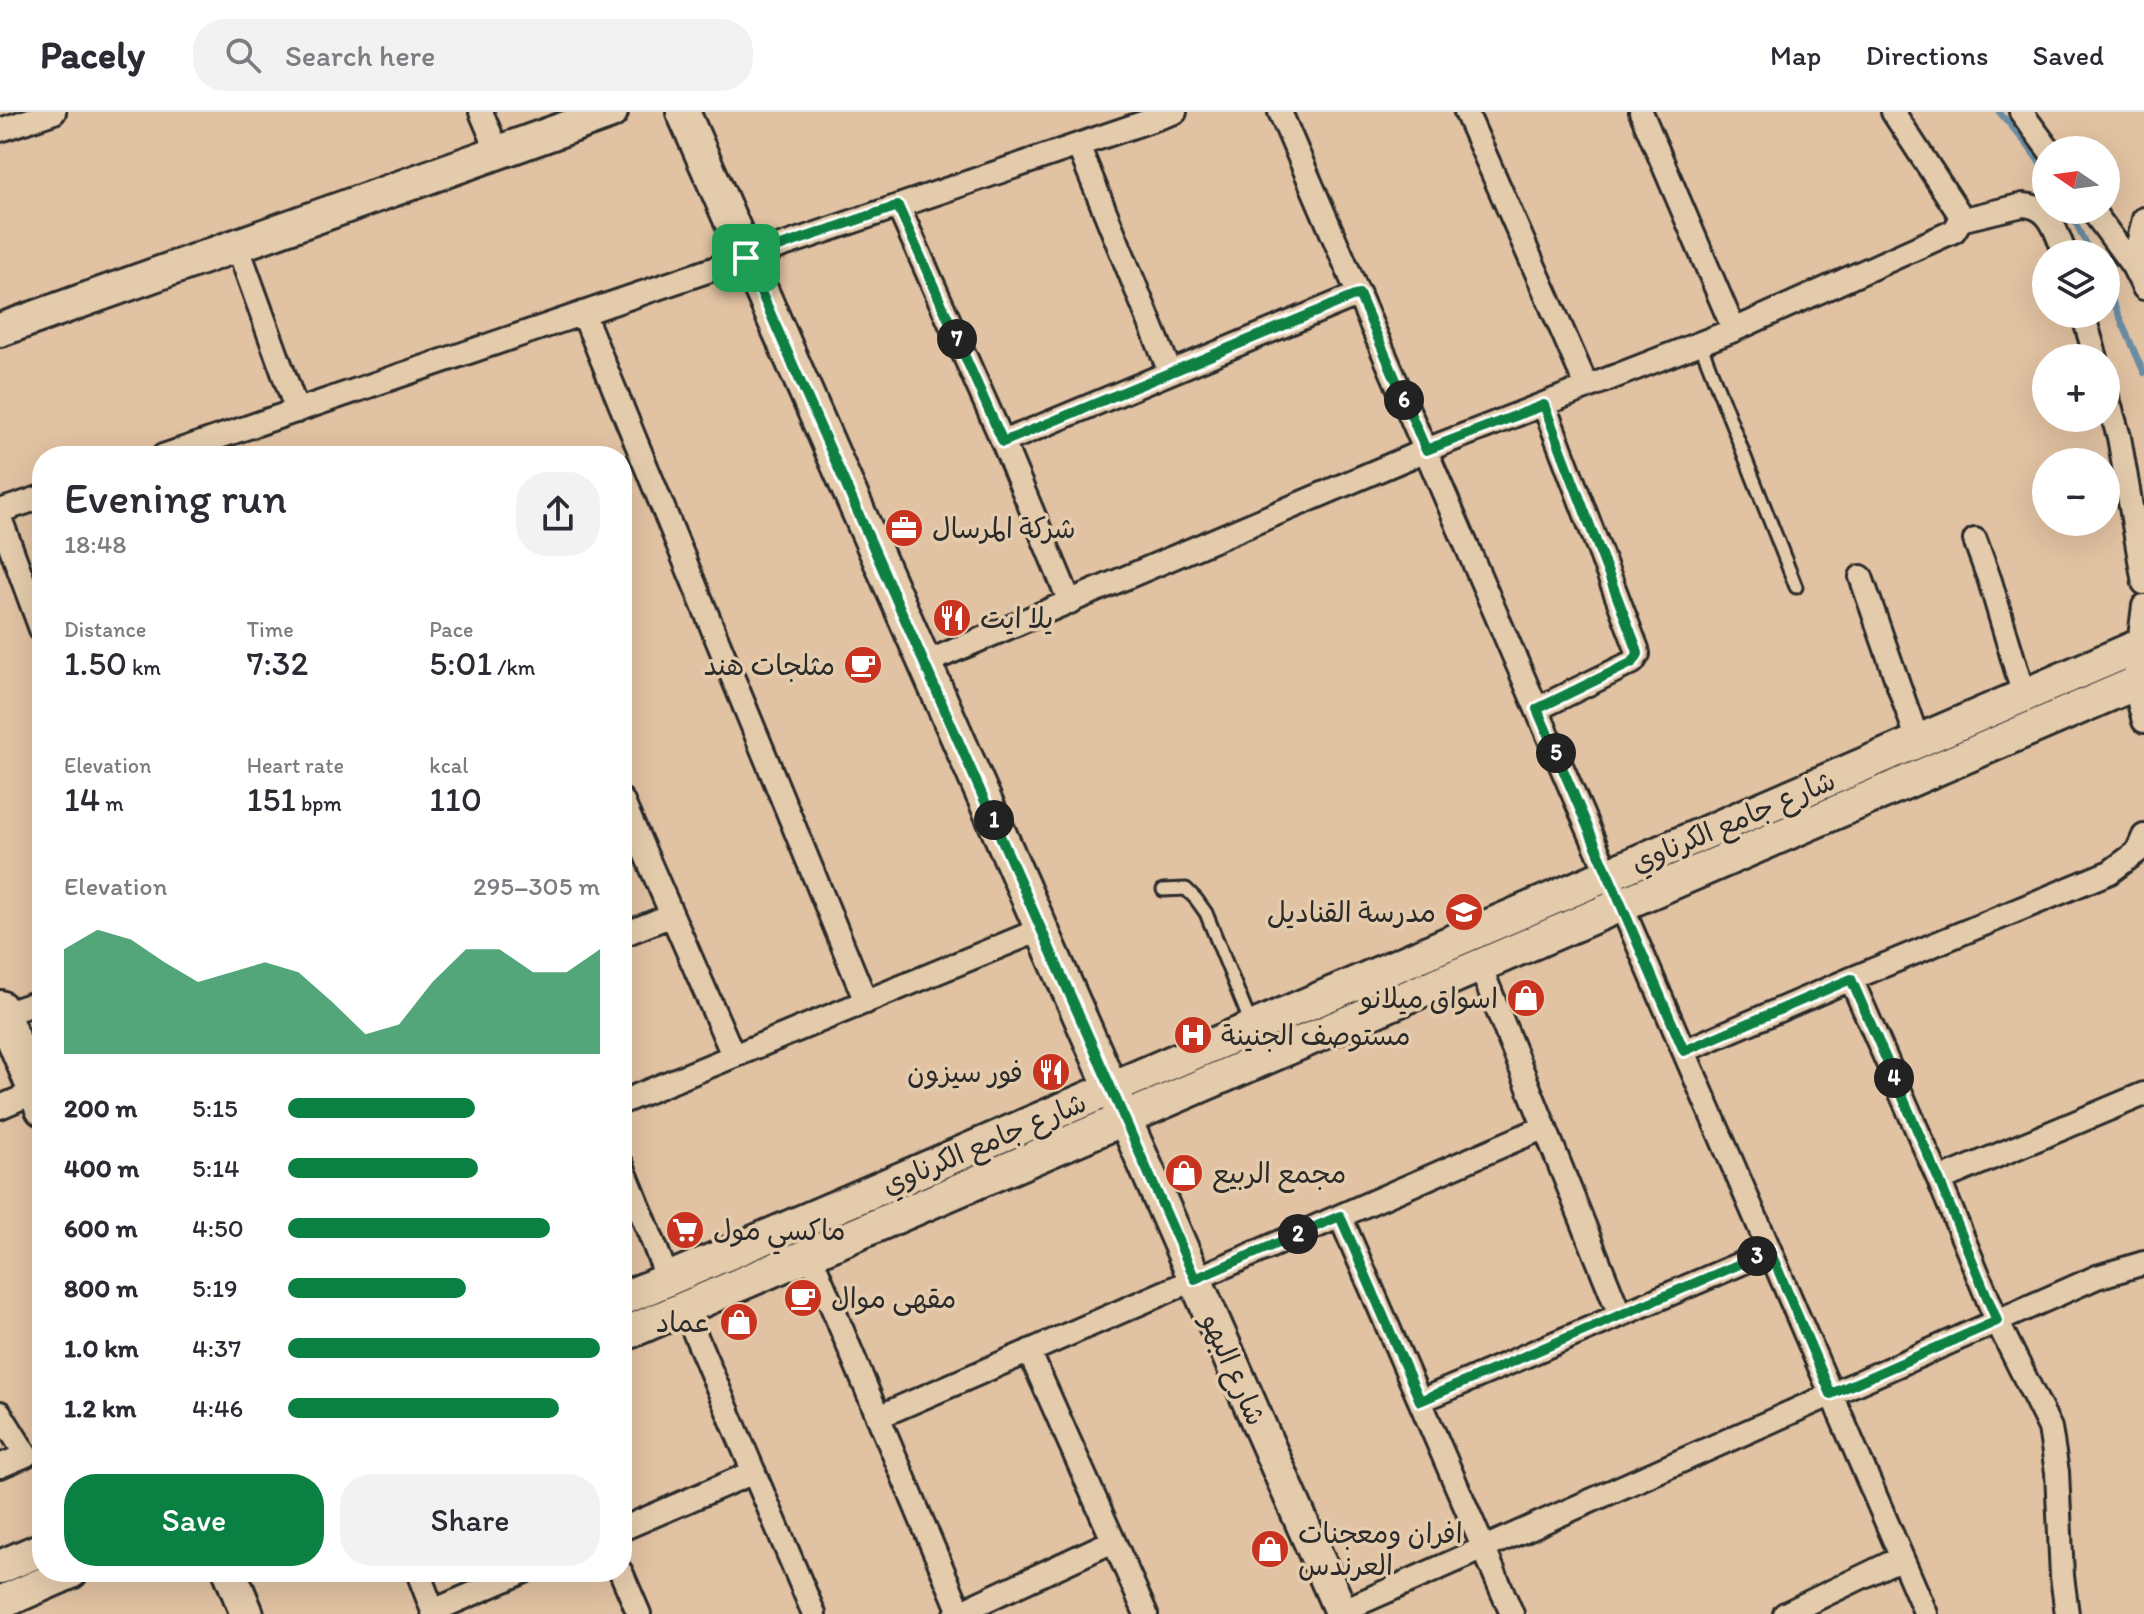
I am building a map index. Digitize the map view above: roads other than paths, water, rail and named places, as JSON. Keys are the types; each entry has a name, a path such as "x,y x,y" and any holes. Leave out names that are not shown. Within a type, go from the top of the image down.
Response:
{"main road":[{"path":"0,330 611,112"},
{"name":"شارع البهو","path":"683,112 1340,1613"},
{"name":"شارع جامع الكرناوي","path":"632,1295 2024,696 2138,666"},
{"name":"شارع جامع الكرناوي","path":"632,1331 1621,905 2138,666"},
{"path":"2,1010 32,1086"},
{"path":"0,1567 32,1553"},
{"path":"0,1603 48,1582"},
{"path":"234,1582 247,1614"}],"street":[{"path":"0,130 54,112"},
{"path":"481,112 498,152"},
{"path":"193,446 1175,112"},
{"path":"1280,112 1926,1614"},
{"path":"1466,112 1587,387"},
{"path":"1641,112 1734,330"},
{"path":"925,663 1426,450 1734,330 1954,231 1960,220 1959,213 1893,112"},
{"path":"2021,112 2039,136"},
{"path":"1078,145 1170,372"},
{"path":"1960,220 2032,205 2047,214 2059,240"},
{"path":"898,206 1070,602"},
{"path":"2133,266 2144,219"},
{"path":"2102,224 2133,266 2144,288"},
{"path":"237,245 297,411"},
{"path":"1003,442 1359,294"},
{"path":"583,313 866,1002"},
{"path":"1537,709 1633,662 1638,654 1544,405"},
{"path":"2118,432 2144,583"},
{"path":"632,465 644,461"},
{"path":"0,511 32,500"},
{"path":"0,518 32,605"},
{"path":"1975,540 2024,696"},
{"path":"1861,577 1918,741"},
{"path":"2144,606 2138,666 2144,721"},
{"path":"632,823 733,1055"},
{"path":"1684,1051 2110,872 2137,852 2144,836"},
{"path":"632,931 672,915"},
{"path":"632,1098 1042,929"},
{"path":"1480,966 1620,1315"},
{"path":"1851,979 1997,1321 2050,1428 2057,1472 2067,1614"},
{"path":"2,1010 32,1003"},
{"path":"1939,1180 2144,1094"},
{"path":"0,1107 32,1102"},
{"path":"878,1417 1545,1127"},
{"path":"632,1190 668,1279"},
{"path":"1340,1216 1512,1614"},
{"path":"1420,1401 1770,1251"},
{"path":"810,1254 958,1613 1113,1541"},
{"path":"1340,1613 2097,1277 2144,1263"},
{"path":"684,1308 814,1614"},
{"path":"1029,1351 1146,1614"},
{"path":"0,1413 26,1455 0,1466"},
{"path":"632,1525 754,1472"},
{"path":"1785,1614 1901,1558"},
{"path":"422,1582 433,1613 501,1582"},
{"path":"625,1582 639,1614"}],"lane":[{"path":"1700,343 1796,587"},
{"path":"1163,890 1186,889 1206,913 1253,1028"}],"waterway":[{"path":"1999,112 2032,152"},
{"path":"2076,224 2084,240"},
{"path":"2120,318 2144,373"}],"place":[{"name":"شركة المرسال","path":"904,528"},
{"name":"يلا ايت","path":"952,618"},
{"name":"مثلجات هند","path":"863,665"},
{"name":"مدرسة القناديل","path":"1464,912"},
{"name":"اسواق ميلانو","path":"1526,998"},
{"name":"مستوصف الجنينة","path":"1193,1035"},
{"name":"فور سيزون","path":"1051,1072"},
{"name":"مجمع الربيع","path":"1184,1173"},
{"name":"ماكسي مول","path":"685,1230"},
{"name":"مقهى موال","path":"803,1298"},
{"name":"عماد","path":"739,1322"},
{"name":"افران ومعجنات العرندس","path":"1270,1549"}]}
